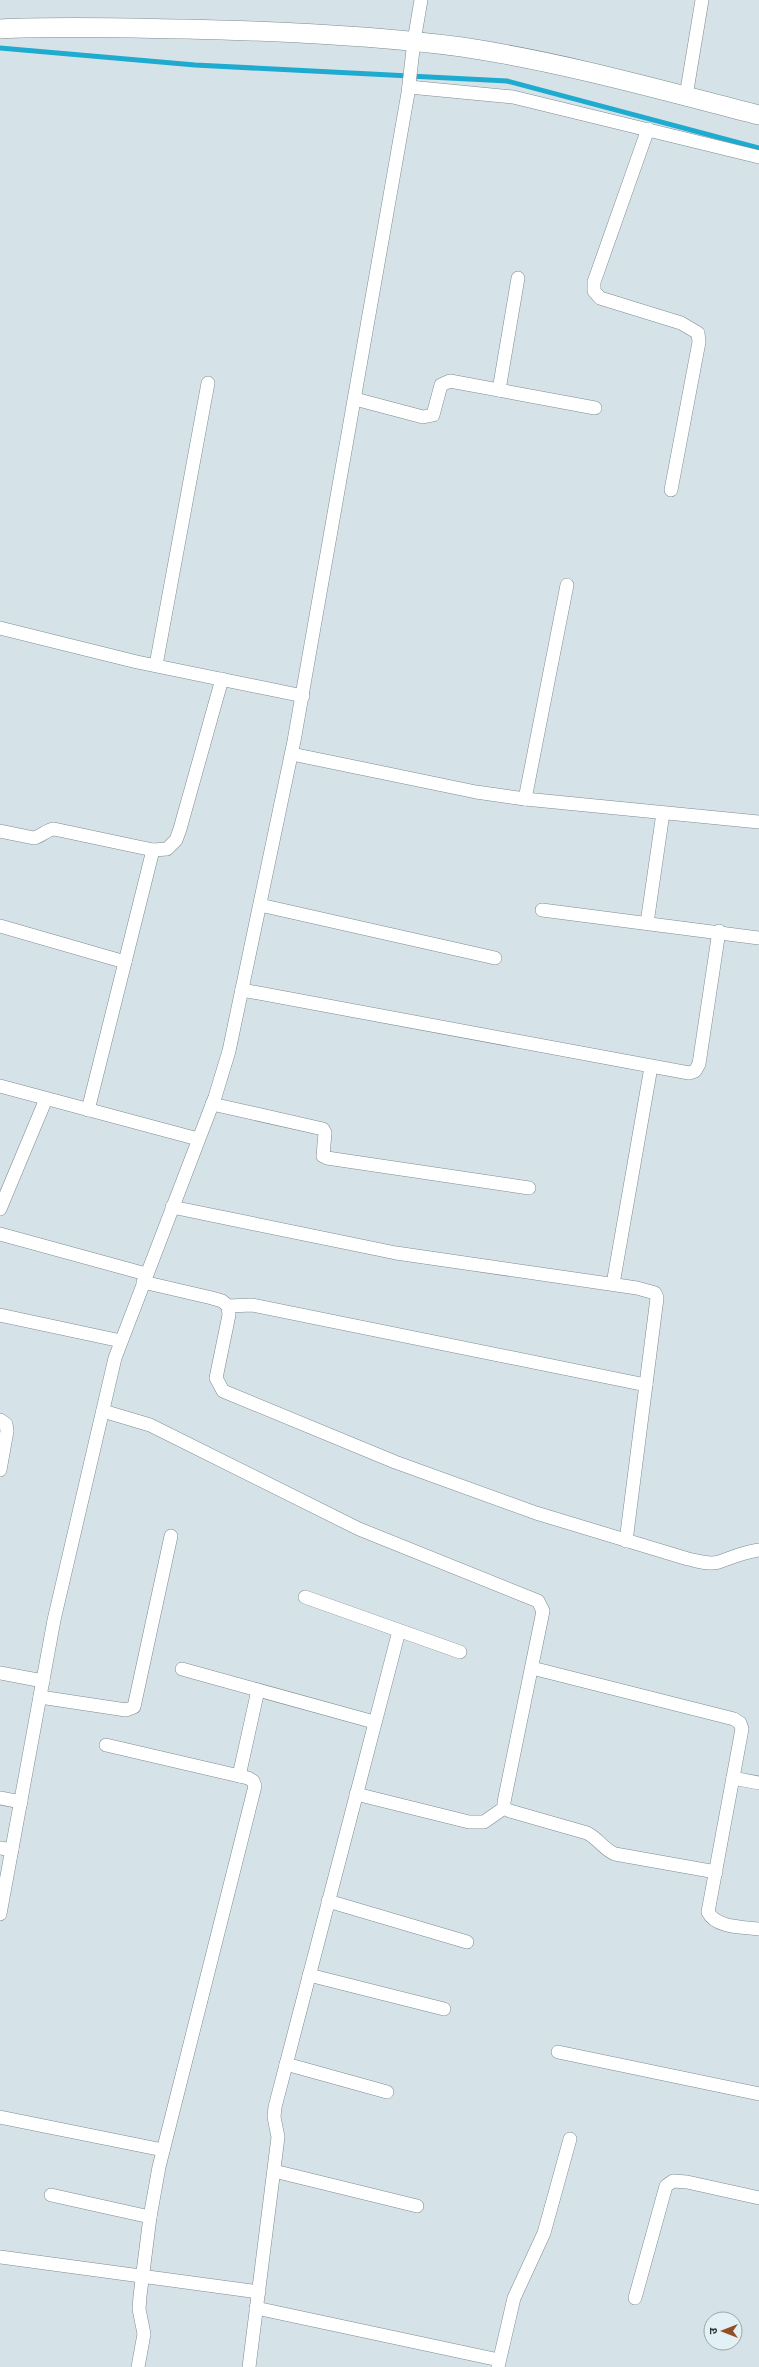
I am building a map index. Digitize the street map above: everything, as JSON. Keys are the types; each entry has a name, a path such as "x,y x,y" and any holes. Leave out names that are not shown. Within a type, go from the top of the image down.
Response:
{"street":[{"path":"0,1914 6,1849 21,1802 54,1620 121,1341 212,1104 229,1051 303,696 410,84 413,45 421,0"},
{"path":"686,96 702,0"},
{"path":"0,29 52,27 230,30 388,38 413,45 554,64 759,114"},
{"path":"410,84 513,97 759,156"},
{"path":"648,129 594,282 594,291 600,298 681,323 698,333 699,342 671,490"},
{"path":"499,390 518,278"},
{"path":"355,399 423,417 433,415 436,409 441,385 450,381 595,408"},
{"path":"156,665 208,383"},
{"path":"525,799 567,585"},
{"path":"0,628 156,665 303,696"},
{"path":"0,831 34,838 40,837 48,830 54,829 153,850 167,849 176,840 180,829 222,679"},
{"path":"292,754 476,792 525,799 759,822"},
{"path":"647,922 663,813"},
{"path":"88,1110 153,850"},
{"path":"260,905 496,958"},
{"path":"542,910 719,931 759,938"},
{"path":"0,926 125,962"},
{"path":"242,990 689,1074 695,1071 699,1064 719,931"},
{"path":"614,1284 651,1068"},
{"path":"0,1086 198,1139"},
{"path":"1,1203 46,1099"},
{"path":"212,1104 323,1129 325,1133 323,1156 327,1158 529,1188"},
{"path":"172,1208 396,1253 614,1284 648,1290 655,1293 658,1298 626,1541"},
{"path":"0,1234 212,1298 228,1306 252,1305 646,1385"},
{"path":"228,1306 229,1315 216,1378 223,1391 395,1462 536,1514 626,1541 706,1563 718,1562 741,1553 759,1550"},
{"path":"0,1315 121,1341"},
{"path":"103,1411 150,1425 359,1529 538,1601 543,1611 504,1808"},
{"path":"0,1420 6,1424 7,1431 0,1470"},
{"path":"40,1697 126,1710 134,1707 171,1536"},
{"path":"305,1597 460,1652"},
{"path":"248,2367 259,2292 278,2137 274,2118 274,2107 399,1631"},
{"path":"532,1668 734,1719 740,1724 742,1729 708,1912 711,1919 720,1923 759,1929"},
{"path":"182,1669 374,1722"},
{"path":"0,1672 43,1681"},
{"path":"239,1776 258,1690"},
{"path":"106,1745 239,1776 252,1781 255,1786 163,2150 150,2217 142,2276 139,2309 144,2334 138,2367"},
{"path":"733,1778 759,1783"},
{"path":"356,1794 470,1822 484,1822 504,1808"},
{"path":"0,1798 21,1802"},
{"path":"504,1808 587,1833 598,1838 605,1849 615,1854 716,1872"},
{"path":"328,1901 467,1942"},
{"path":"309,1975 444,2009"},
{"path":"558,2052 759,2094"},
{"path":"286,2064 387,2092"},
{"path":"0,2117 163,2150"},
{"path":"256,2308 499,2364 514,2298 544,2233 570,2139"},
{"path":"274,2171 417,2206"},
{"path":"635,2298 666,2186 673,2181 687,2182 759,2198"},
{"path":"51,2195 150,2217"},
{"path":"0,2257 259,2292"}],"waterway":[{"path":"0,48 195,65 507,81 759,148"}]}
